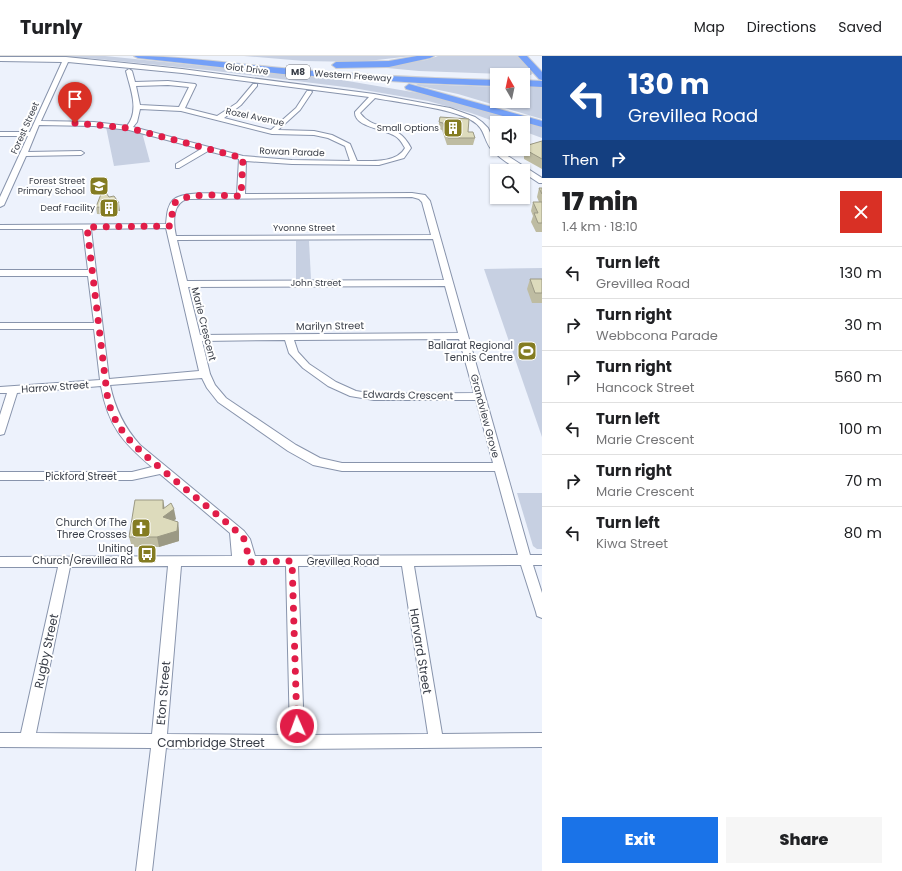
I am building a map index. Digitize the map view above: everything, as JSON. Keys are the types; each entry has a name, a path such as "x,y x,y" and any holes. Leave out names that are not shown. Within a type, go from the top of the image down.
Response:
{"highway":[{"name":"Western Freeway","path":"138,56 282,66 412,80 490,83"},
{"name":"Western Freeway","path":"207,56 348,69 490,76"},
{"path":"327,64 389,64 430,56"},
{"path":"522,56 540,75"},
{"path":"244,60 397,85 433,93 542,124"},
{"path":"530,76 540,75"},
{"path":"530,83 542,84"}],"street":[{"name":"Giot Drive","path":"0,59 66,59 262,80 374,96 450,110 473,118 485,128 493,147 500,154 542,181"},
{"name":"Forest Street","path":"0,205 66,59"},
{"path":"129,71 138,107 134,123 129,128"},
{"path":"181,109 194,85 196,78"},
{"path":"132,84 161,83 194,85"},
{"path":"219,118 239,104 255,85"},
{"path":"272,132 298,109 310,92"},
{"name":"Rowan Parade","path":"37,124 94,124 129,128 243,158 293,163 354,163 393,160 405,154 408,148 404,138 395,132 360,118 357,113 374,96"},
{"name":"Rozel Avenue","path":"138,107 181,109 272,132 314,133 330,136 348,145 354,163"},
{"path":"0,134 32,134"},
{"path":"179,166 208,148"},
{"path":"23,154 81,153"},
{"path":"241,196 243,158"},
{"name":"Marie Crescent","path":"424,196 193,196 180,198 174,204 170,226 205,374 211,386 222,400 307,458 325,465 342,467 499,466"},
{"name":"Grandview Grove","path":"424,196 525,560 542,612"},
{"path":"0,227 170,226"},
{"path":"87,227 105,383 110,408 118,426 136,448 233,528 244,562"},
{"name":"Yvonne Street","path":"173,238 436,237"},
{"path":"0,273 92,273"},
{"name":"John Street","path":"183,284 448,283"},
{"path":"0,326 99,326"},
{"name":"Marilyn Street","path":"197,338 463,336"},
{"name":"Edwards Crescent","path":"289,338 292,349 303,363 332,384 354,394 374,397 480,396"},
{"name":"Harrow Street","path":"0,390 205,374"},
{"path":"0,430 13,390"},
{"name":"Pickford Street","path":"0,476 132,476 162,469"},
{"name":"Grevillea Road","path":"0,562 542,560"},
{"path":"292,561 297,742"},
{"name":"Harvard Street","path":"407,561 436,741"},
{"name":"Rugby Street","path":"27,739 65,562"},
{"name":"Eton Street","path":"144,871 159,741 175,562"},
{"name":"Cambridge Street","path":"0,740 297,742 542,740"}],"shaded area":[{"path":"0,56 105,56 342,80 424,94 505,116 490,116 490,120 428,101 353,88 207,70 88,58"},
{"path":"244,56 412,56 359,62 304,61"},
{"path":"438,56 518,56 529,68 490,68 490,74 419,71 376,67 426,60"},
{"path":"415,85 490,87 490,104 458,94"},
{"path":"530,87 542,87 542,119 505,108 530,108"},
{"path":"530,123 542,127 542,138 530,134"},
{"path":"106,127 145,134 143,136 150,162 114,166"},
{"path":"296,241 309,241 311,279 296,279"},
{"path":"542,268 542,437 484,269"},
{"path":"517,493 542,493 542,549 537,549 533,546"}],"building":[{"path":"440,117 469,119 468,132 473,132 475,138 448,138 443,123 439,122"},
{"path":"542,141 542,159 530,152 530,145"},
{"path":"106,193 109,197 114,196 119,203 114,204 116,208 96,207 101,194"},
{"path":"533,202 542,202 542,223 538,223 534,213 538,213"},
{"path":"530,279 542,279 542,293 535,293"},
{"path":"135,500 163,500 163,509 171,503 174,509 163,517 178,522 177,531 157,537 129,537"}],"place":[{"name":"Small Options","path":"453,128"},
{"name":"Forest Street Primary School","path":"99,186"},
{"name":"Deaf Facility","path":"109,208"},
{"name":"Ballarat Regional Tennis Centre","path":"527,351"},
{"name":"Church Of The Three Crosses","path":"141,528"},
{"name":"Uniting Church/Grevillea Rd","path":"147,554"}],"route":[{"path":"75,123 112,125 129,128 243,158 241,196 187,196 180,198 176,200 174,204 170,226 87,227 107,394 112,413 118,426 136,448 150,461 162,469 243,537 250,562 292,561 297,726"}]}
